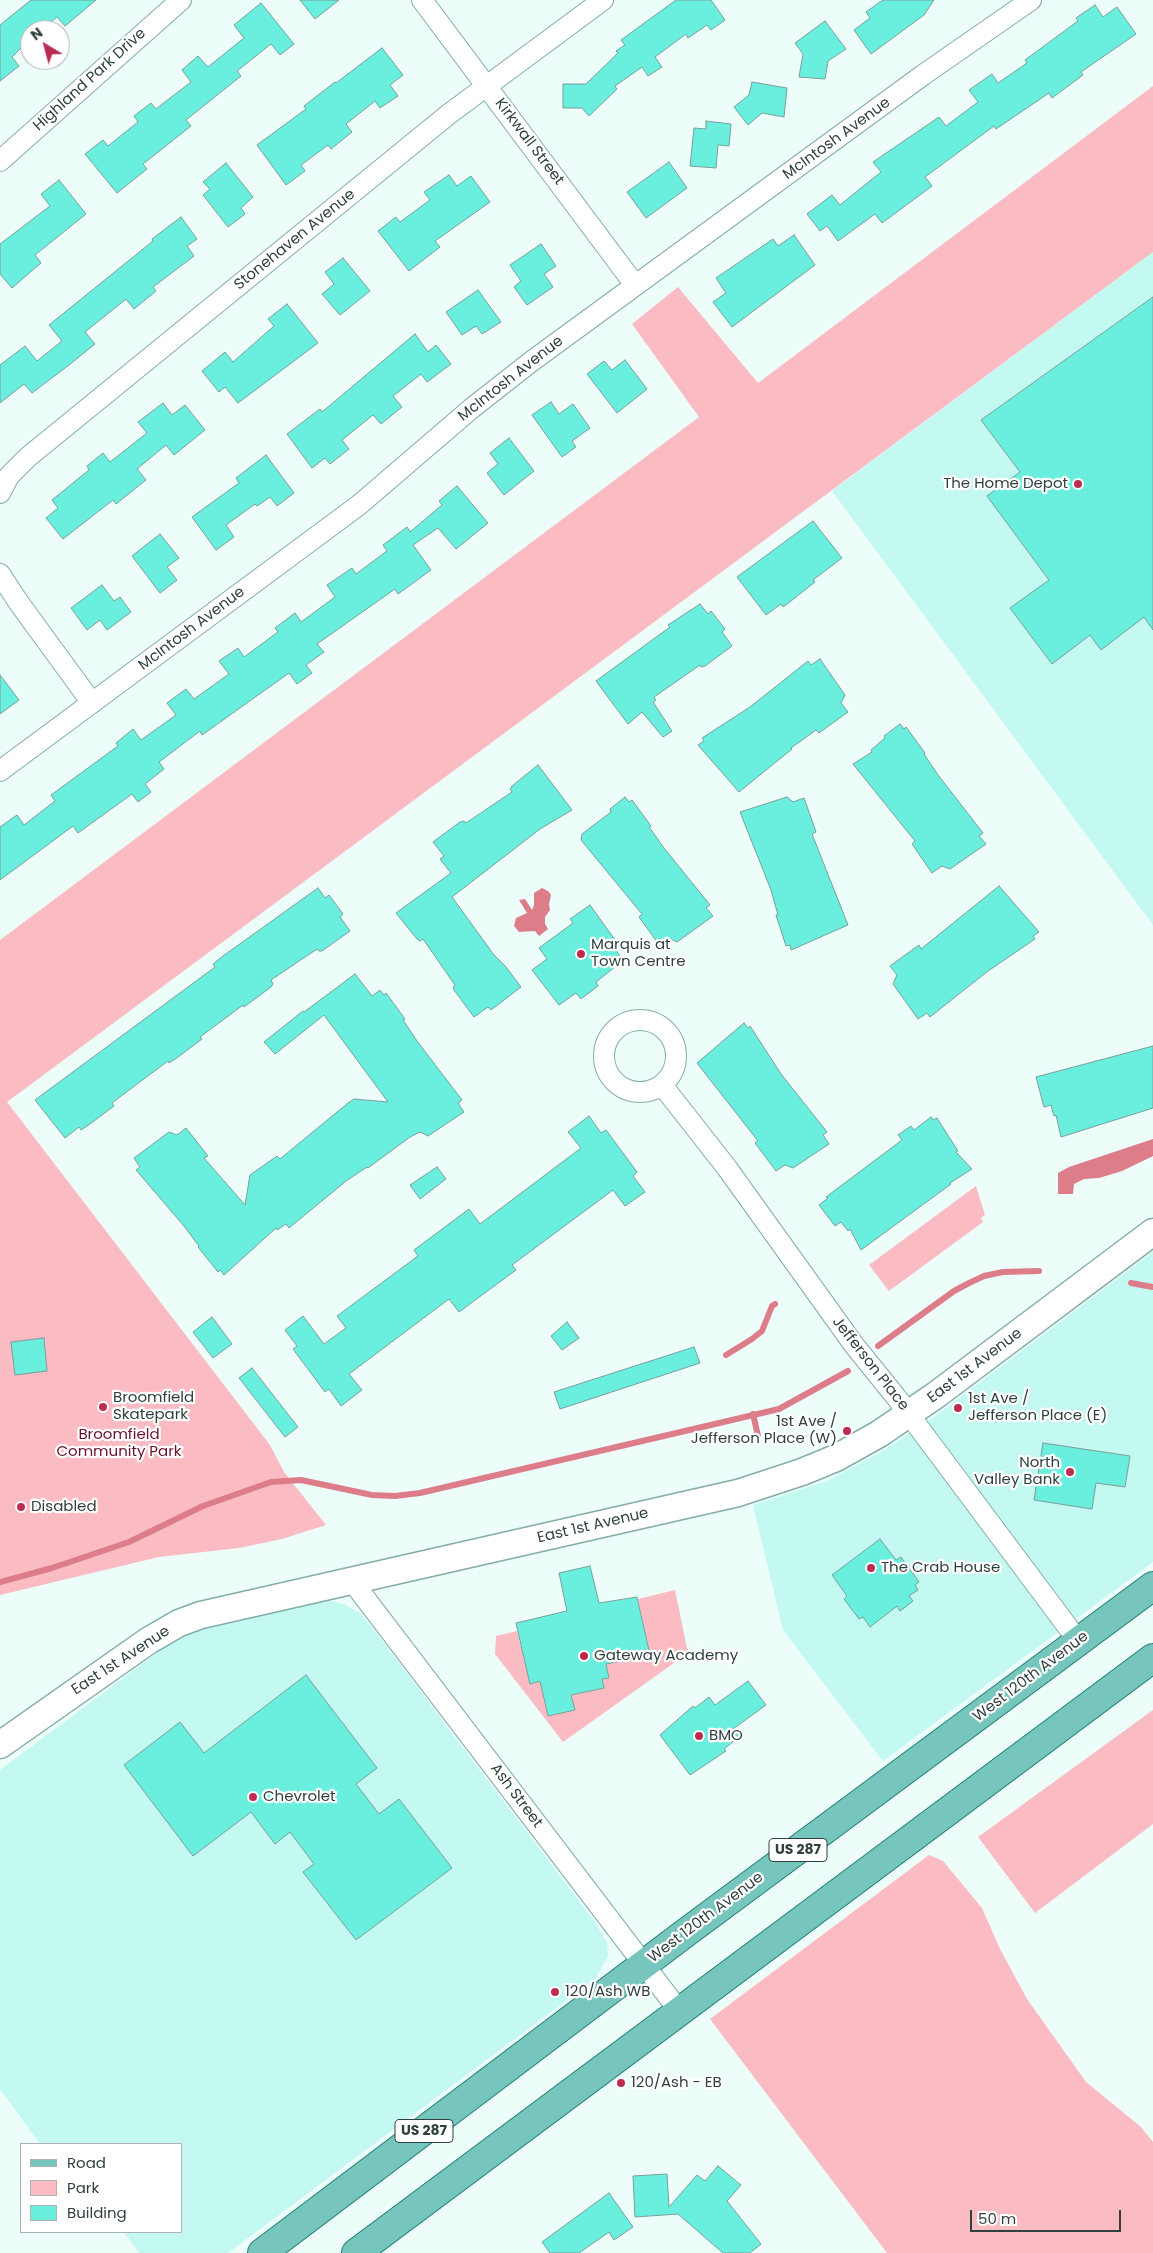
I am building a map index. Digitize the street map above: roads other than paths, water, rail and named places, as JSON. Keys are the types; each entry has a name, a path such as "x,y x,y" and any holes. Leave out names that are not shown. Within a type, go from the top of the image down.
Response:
{"main road":[{"name":"West 120th Avenue","path":"262,2253 644,1965 1153,1586"},
{"path":"356,2253 1153,1658"}],"street":[{"name":"Highland Park Drive","path":"0,161 181,0"},
{"name":"Kirkwall Street","path":"422,0 635,285"},
{"name":"Stonehaven Avenue","path":"0,493 9,476 28,457 449,114 602,0"},
{"name":"McIntosh Avenue","path":"0,771 359,504 480,402 635,285 923,75 1031,0"},
{"path":"0,574 92,702"},
{"name":"Jefferson Place","path":"662,1085 726,1168 854,1345 909,1414 1078,1642"},
{"name":"East 1st Avenue","path":"0,1745 107,1669 180,1623 201,1616 352,1580 709,1500 768,1484 836,1458 879,1434 909,1414 1153,1232"},
{"name":"Ash Street","path":"352,1580 680,2012"}],"waterway":[{"path":"878,1346 954,1291 984,1276 1003,1272 1039,1271"},
{"path":"1131,1283 1153,1287"},
{"path":"726,1355 762,1331 772,1306 775,1304"},
{"path":"0,1582 52,1568 129,1542 203,1506 271,1482 301,1480 372,1495 395,1496 420,1493 779,1409 848,1371"},
{"path":"753,1414 758,1436"}],"place":[{"name":"The Home Depot","path":"1078,484"},
{"name":"Marquis at Town Centre","path":"581,954"},
{"name":"Broomfield Skatepark","path":"103,1407"},
{"name":"1st Ave / Jefferson Place (E)","path":"958,1408"},
{"name":"1st Ave / Jefferson Place (W)","path":"847,1431"},
{"name":"North Valley Bank","path":"1070,1472"},
{"name":"Disabled","path":"21,1507"},
{"name":"The Crab House","path":"871,1568"},
{"name":"Gateway Academy","path":"584,1656"},
{"name":"BMO","path":"699,1736"},
{"name":"Chevrolet","path":"253,1797"},
{"name":"120/Ash WB","path":"555,1992"},
{"name":"120/Ash - EB","path":"621,2083"}],"park label":[{"name":"Broomfield Community Park","path":"119,1444"}]}
